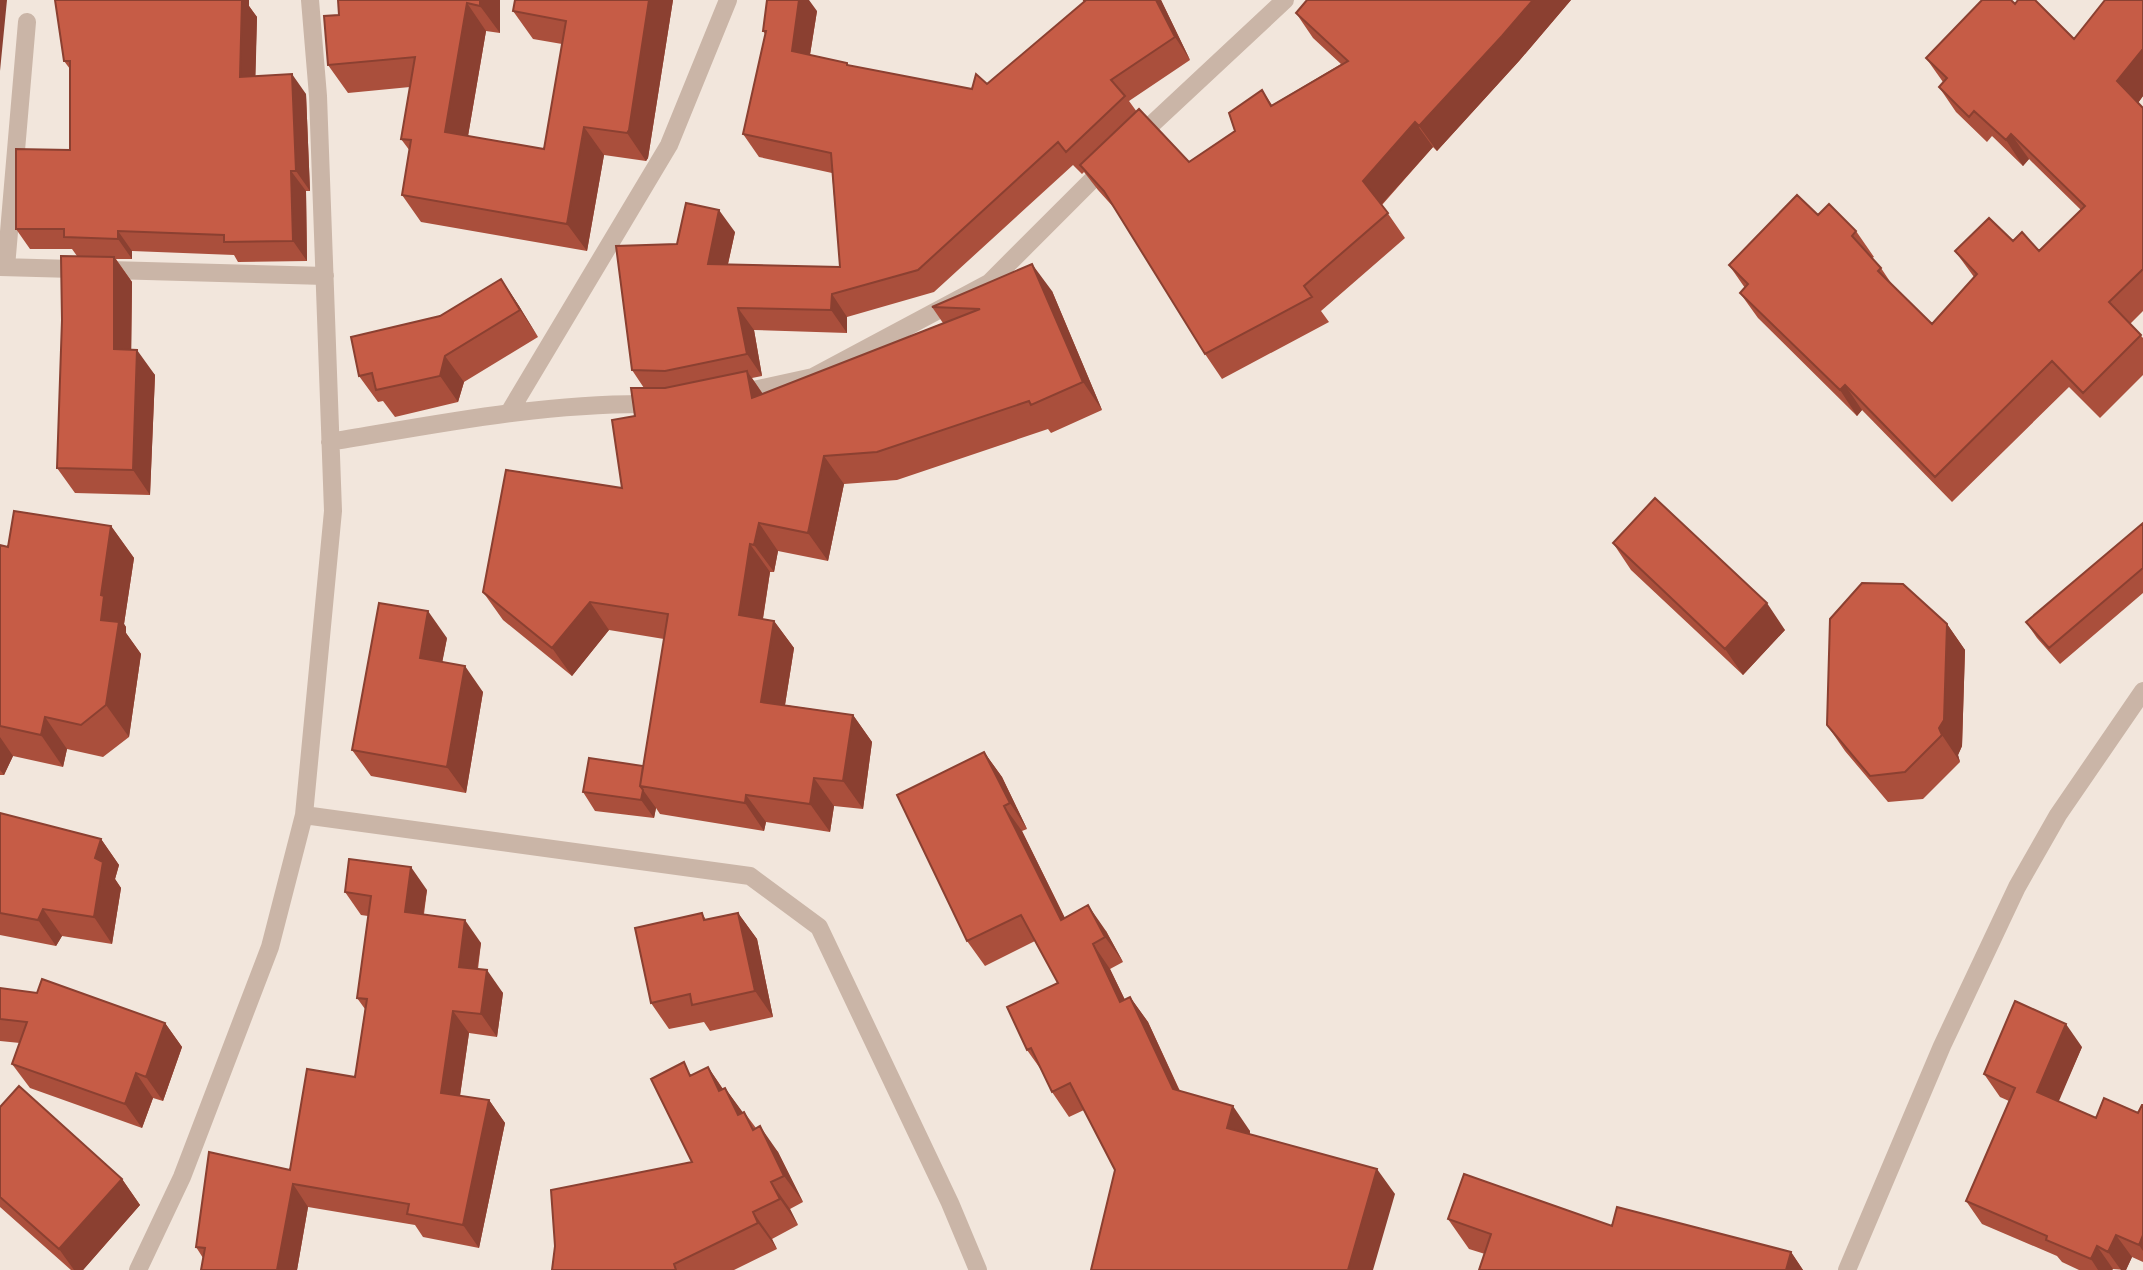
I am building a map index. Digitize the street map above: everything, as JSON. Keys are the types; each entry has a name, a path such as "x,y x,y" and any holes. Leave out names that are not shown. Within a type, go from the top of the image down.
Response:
{"street":[{"path":"138,1270 182,1177 270,947 304,815 333,511 318,96 310,0"},
{"path":"510,411 669,145 729,0"},
{"path":"721,397 813,377 989,283 1108,164 1285,0"},
{"path":"27,22 3,267 325,276"},
{"path":"330,442 510,411 614,403 668,405"},
{"path":"1847,1270 1942,1046 2017,887 2058,816 2143,691"},
{"path":"304,815 750,876 819,928 950,1203 978,1270"}],"building":[{"path":"55,0 242,0 240,77 292,74 296,171 291,171 293,241 224,242 224,235 118,231 118,239 64,237 64,229 16,229 16,149 70,150 70,61 64,61"},
{"path":"338,0 480,0 480,6 467,3 445,132 544,149 566,21 513,11 515,0 649,0 629,130 627,133 584,127 567,224 402,195 411,140 401,139 415,57 328,65 324,16 339,15"},
{"path":"767,0 799,0 792,51 847,65 972,89 976,74 987,84 1084,0 1156,0 1175,37 1111,80 1125,96 1066,152 1058,142 918,270 832,294 831,310 738,308 747,354 665,371 632,370 616,246 677,244 686,203 719,210 708,264 840,267 831,153 743,134 766,31 763,31"},
{"path":"1307,0 1533,0 1419,126 1415,122 1363,181 1388,213 1304,286 1312,297 1205,354 1104,191 1080,165 1139,109 1189,162 1235,131 1229,113 1262,90 1271,106 1348,61 1296,13"},
{"path":"1982,0 2011,0 2015,4 2018,0 2035,0 2074,39 2105,0 2143,0 2143,49 2117,81 2143,108 2143,269 2109,302 2141,335 2083,393 2052,361 1935,477 1845,385 1840,390 1740,293 1748,284 1729,265 1797,195 1818,215 1829,204 1856,231 1852,236 1881,268 1878,271 1932,324 1977,274 1955,251 1989,218 2013,241 2022,232 2039,251 2085,206 2011,134 2006,140 1974,111 1969,117 1939,87 1947,78 1926,58"},
{"path":"61,256 114,257 114,349 137,350 133,470 57,468 62,320"},
{"path":"1032,264 1083,382 1031,405 1029,401 877,452 824,456 808,533 759,523 754,545 750,544 739,615 774,621 761,702 853,715 843,781 814,778 810,804 746,795 745,803 640,786 668,614 590,602 552,648 483,592 506,470 622,488 612,420 635,416 631,388 665,388 747,371 752,398 980,309 932,307"},
{"path":"501,279 520,310 445,356 440,376 376,390 372,373 359,376 351,337 440,316"},
{"path":"1655,498 1767,603 1725,649 1613,543"},
{"path":"14,511 111,526 101,595 104,596 101,620 119,622 106,705 81,725 45,717 41,735 0,726 0,545 8,547"},
{"path":"2143,523 2143,568 2049,648 2026,622"},
{"path":"1862,583 1903,584 1947,624 1944,720 1939,728 1942,735 1905,772 1870,776 1827,725 1830,619"},
{"path":"379,603 428,611 420,658 465,666 447,767 352,750"},
{"path":"984,752 1010,803 1004,806 1061,920 1088,905 1105,937 1093,944 1120,1002 1130,997 1173,1089 1233,1106 1227,1128 1377,1169 1348,1270 1091,1270 1115,1170 1070,1083 1052,1092 1031,1048 1027,1050 1007,1007 1058,983 1021,915 967,941 897,795"},
{"path":"589,758 643,766 641,800 583,792"},
{"path":"0,813 101,839 95,858 103,862 94,917 43,909 38,920 0,913"},
{"path":"349,859 411,867 405,912 465,920 459,967 487,970 481,1014 453,1011 441,1093 489,1100 463,1225 407,1214 409,1204 293,1184 277,1270 201,1270 205,1248 196,1247 209,1152 290,1170 307,1069 355,1077 367,999 357,998 371,896 345,892"},
{"path":"702,913 704,920 738,913 755,991 692,1005 690,994 651,1003 635,928"},
{"path":"42,979 165,1023 146,1077 136,1073 125,1104 12,1064 27,1022 0,1019 0,988 37,993"},
{"path":"2015,1001 2066,1024 2037,1092 2096,1118 2104,1098 2138,1113 2143,1105 2143,1235 2139,1245 2116,1235 2108,1252 2097,1246 2091,1259 2046,1240 2047,1236 1966,1201 2015,1088 1984,1074"},
{"path":"684,1062 690,1076 708,1067 719,1091 725,1088 738,1115 744,1112 753,1130 760,1126 784,1176 771,1182 780,1199 753,1212 758,1223 674,1264 676,1270 552,1270 555,1246 551,1190 692,1162 651,1079"},
{"path":"19,1086 122,1179 59,1249 0,1197 0,1107"},
{"path":"1464,1174 1612,1226 1617,1207 1791,1252 1786,1270 1479,1270 1491,1234 1448,1219"}]}
